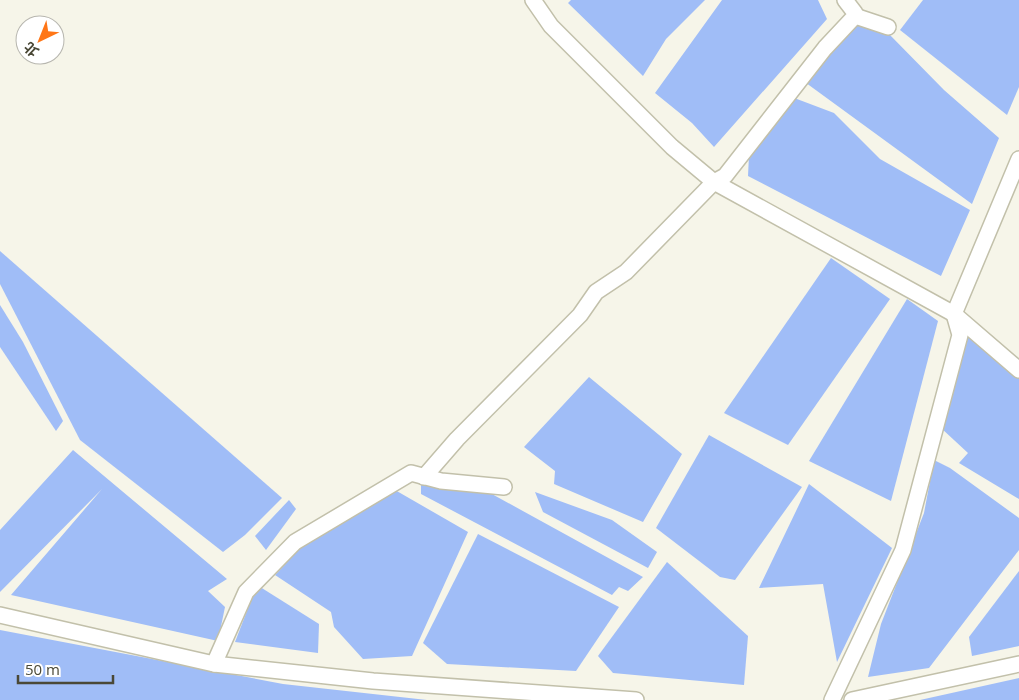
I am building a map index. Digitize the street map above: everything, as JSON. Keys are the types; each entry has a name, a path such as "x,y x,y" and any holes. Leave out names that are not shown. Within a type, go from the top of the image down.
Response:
{"street":[{"path":"533,0 551,26 672,147 714,182 954,314 1019,370"},
{"path":"845,0 855,13 855,16"},
{"path":"424,477 457,439 580,315 596,292 626,272 714,182 726,176 825,48 855,16"},
{"path":"855,16 888,27"},
{"path":"832,700 903,550 960,335 954,314 1019,159"},
{"path":"214,664 246,592 295,542 411,474 441,481 504,488"},
{"path":"0,615 214,664 373,681 636,700"},
{"path":"852,700 1019,664"}],"water":[{"path":"571,0 705,0 666,39 643,76 568,3"},
{"path":"722,0 818,0 827,19 714,147 692,123 655,93"},
{"path":"923,0 1019,0 1019,87 1007,115 900,30"},
{"path":"851,18 888,33 944,90 999,138 972,204 802,80"},
{"path":"789,96 834,113 880,159 970,210 941,276 748,176 749,155"},
{"path":"0,251 282,498 245,535 223,552 80,440 0,284"},
{"path":"831,258 890,299 788,445 724,413"},
{"path":"907,299 938,321 891,501 809,461"},
{"path":"0,305 23,342 63,421 56,431 0,347"},
{"path":"967,333 1019,379 1019,499 959,463 968,453 941,428"},
{"path":"589,377 682,454 643,522 554,484 555,471 524,447"},
{"path":"709,435 802,487 735,580 720,577 656,528"},
{"path":"73,450 227,579 208,591 225,607 218,641 11,595 102,489 0,592 0,530"},
{"path":"934,460 950,468 1019,518 1019,550 929,668 868,677 881,624 924,513"},
{"path":"421,481 481,488 643,577 628,591 619,587 612,595 421,494"},
{"path":"809,484 892,548 837,662 823,584 759,588"},
{"path":"395,490 468,532 412,656 363,659 334,627 331,612 275,575 310,538"},
{"path":"535,492 612,520 657,552 648,568 543,512"},
{"path":"289,500 296,509 266,550 255,536"},
{"path":"478,534 619,607 576,671 447,664 423,643"},
{"path":"667,562 748,636 744,685 613,673 598,656"},
{"path":"1019,571 1019,646 972,656 969,637"},
{"path":"257,585 319,624 318,653 235,642"},
{"path":"0,630 283,684 427,700 0,700"},
{"path":"1019,678 1019,700 920,700"}]}
